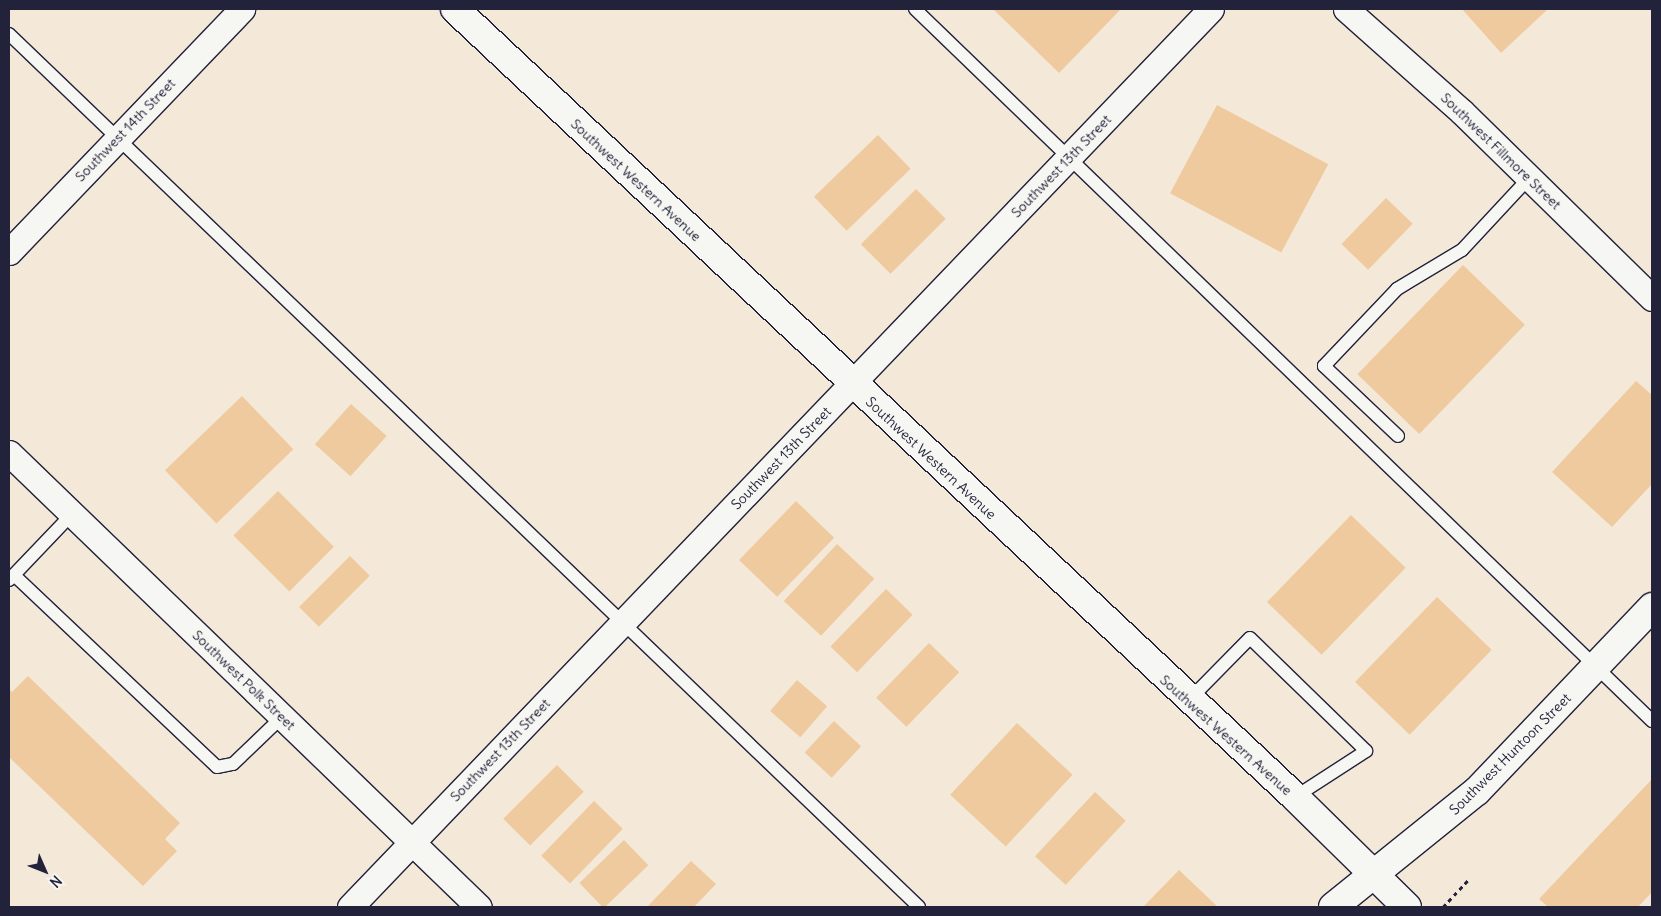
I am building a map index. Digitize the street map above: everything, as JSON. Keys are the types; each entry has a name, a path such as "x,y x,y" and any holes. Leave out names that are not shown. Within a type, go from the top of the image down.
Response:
{"street":[{"name":"Southwest 14th Street","path":"9,252 242,9"},
{"name":"Southwest Western Avenue","path":"454,9 1188,702 1295,797 1406,907"},
{"name":"Southwest 13th Street","path":"350,907 1211,9"},
{"name":"Southwest Fillmore Street","path":"1346,9 1530,178 1652,298"},
{"name":"Southwest Polk Street","path":"9,453 479,907"},
{"name":"Southwest Huntoon Street","path":"1333,907 1477,791 1652,607"}],"lane":[{"path":"915,9 1070,156 1652,721"},
{"path":"9,34 116,140 624,622 919,907"},
{"path":"1398,436 1324,366 1397,290 1462,250 1530,178"},
{"path":"72,514 11,577 217,767 233,764 282,717"},
{"path":"1188,702 1250,638 1366,751 1295,797"}],"path":[{"path":"1443,907 1469,879"}],"building":[{"path":"993,9 1121,9 1059,73"},
{"path":"1462,9 1548,9 1501,53"},
{"path":"1217,105 1328,164 1281,252 1170,193"},
{"path":"878,135 911,169 847,231 814,197"},
{"path":"916,189 946,219 891,274 861,244"},
{"path":"1386,198 1413,224 1368,270 1342,244"},
{"path":"1463,265 1525,325 1419,434 1357,374"},
{"path":"1636,381 1652,395 1652,484 1612,527 1552,472"},
{"path":"242,396 293,449 216,524 165,470"},
{"path":"351,404 387,436 351,476 315,444"},
{"path":"278,491 334,547 289,591 233,536"},
{"path":"796,501 834,538 777,597 739,560"},
{"path":"1351,515 1406,568 1322,655 1267,602"},
{"path":"837,544 874,579 821,636 784,601"},
{"path":"350,556 370,576 319,627 299,607"},
{"path":"886,589 913,615 857,672 830,647"},
{"path":"1437,597 1492,650 1410,735 1355,682"},
{"path":"929,643 959,672 906,727 876,698"},
{"path":"28,676 180,823 165,839 177,851 143,886 9,757 9,689 12,692"},
{"path":"797,680 827,706 800,737 770,711"},
{"path":"834,721 861,746 832,778 805,752"},
{"path":"1017,723 1073,775 1006,847 950,795"},
{"path":"557,765 584,792 530,846 503,819"},
{"path":"1652,779 1652,892 1638,907 1548,907 1539,899"},
{"path":"1095,792 1126,821 1066,885 1035,856"},
{"path":"594,801 623,829 570,883 541,856"},
{"path":"624,840 648,865 605,907 603,907 579,883"},
{"path":"691,861 716,884 694,907 647,907"},
{"path":"1179,870 1218,907 1143,907"}]}
